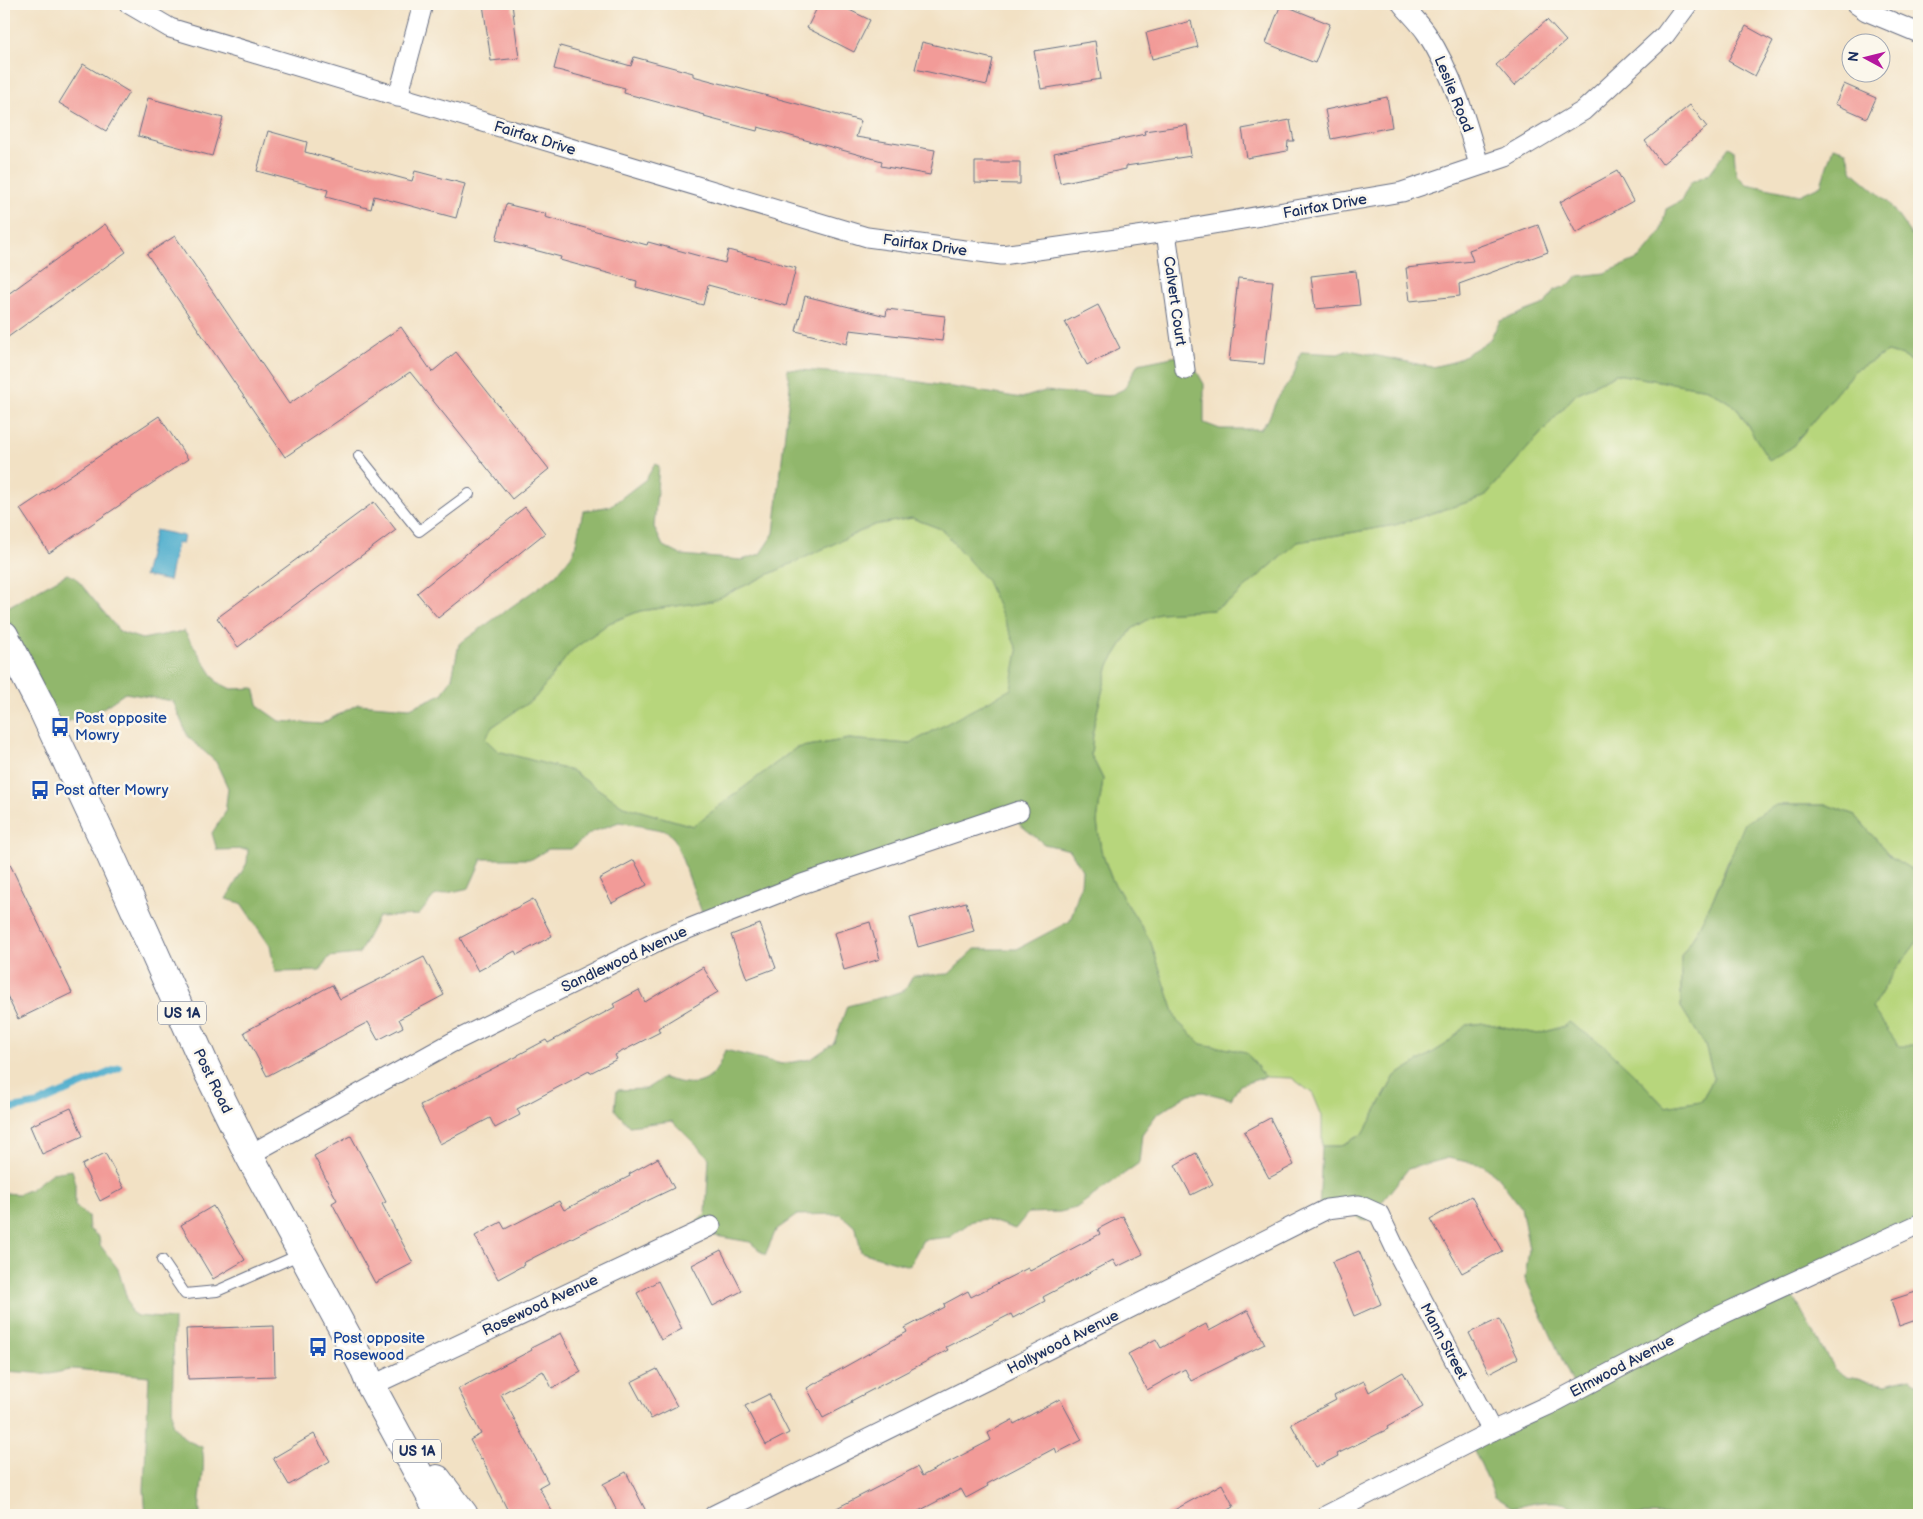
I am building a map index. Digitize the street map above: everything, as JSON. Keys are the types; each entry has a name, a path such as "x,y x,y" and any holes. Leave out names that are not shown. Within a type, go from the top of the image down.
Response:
{"main road":[{"name":"Post Road","path":"4,635 42,708 207,1070 249,1155 362,1364 370,1386 441,1515"},
{"name":"Post Road","path":"370,1386 464,1515"}],"street":[{"name":"Fairfax Drive","path":"129,4 170,28 867,237 1002,256 1166,232 1402,192 1506,157 1582,112 1665,34 1688,4"},
{"path":"398,97 423,4"},
{"name":"Leslie Road","path":"1402,4 1426,33 1446,67 1464,111 1478,165"},
{"path":"1856,4 1866,11 1919,33"},
{"name":"Calvert Court","path":"1166,232 1185,370"},
{"name":"Sandlewood Avenue","path":"249,1155 451,1042 660,940 802,884 1019,811"},
{"name":"Hollywood Avenue","path":"714,1515 988,1380 1327,1209 1359,1204 1379,1214 1396,1250"},
{"name":"Elmwood Avenue","path":"1327,1515 1492,1431 1550,1404 1708,1321 1919,1224"},
{"name":"Rosewood Avenue","path":"370,1386 711,1226"},
{"name":"Mann Street","path":"1396,1250 1492,1431"}],"lane":[{"path":"359,456 419,531 469,494"},
{"path":"162,1260 185,1294 217,1291 302,1254"}],"green space":[{"path":"1729,147 1734,150 1736,174 1746,184 1800,195 1821,185 1833,147 1846,151 1853,172 1888,202 1914,239 1919,241 1919,366 1903,356 1887,352 1854,371 1791,448 1769,460 1736,407 1708,389 1616,374 1576,394 1484,497 1395,525 1298,542 1231,600 1213,610 1159,613 1132,629 1109,665 1094,724 1091,755 1103,779 1097,822 1101,850 1112,880 1150,940 1177,1021 1201,1044 1246,1052 1265,1077 1240,1085 1231,1099 1203,1092 1189,1094 1157,1114 1142,1134 1139,1163 1076,1208 1060,1212 1028,1213 1015,1229 986,1219 972,1221 950,1237 923,1240 909,1266 861,1252 856,1228 840,1214 797,1215 776,1230 765,1255 750,1242 699,1233 692,1227 706,1213 709,1158 672,1121 629,1126 615,1110 617,1090 646,1089 663,1078 689,1083 701,1082 714,1073 725,1050 782,1064 811,1059 834,1043 847,1006 905,990 913,976 949,974 975,949 1017,949 1070,921 1081,884 1082,870 1070,850 1044,844 1008,815 704,918 675,840 667,831 619,822 590,833 571,849 548,849 532,859 482,859 469,888 434,896 419,915 378,917 359,954 329,957 320,971 275,972 270,946 241,903 226,899 247,863 248,849 217,850 212,833 225,813 228,788 216,762 188,737 173,701 125,693 103,708 49,729 4,646 4,609 67,574 75,577 120,632 142,639 184,631 217,682 231,689 254,688 259,707 279,721 321,724 358,704 410,708 442,694 452,678 459,644 556,575 574,552 583,511 611,506 646,479 655,464 659,466 654,527 663,546 681,555 742,560 760,554 774,533 790,386 787,369 881,376 1022,398 1045,391 1109,396 1124,389 1138,364 1187,354 1204,384 1204,423 1220,429 1260,429 1268,420 1277,399 1293,377 1301,352 1338,354 1349,350 1432,367 1453,362 1489,341 1500,321 1545,304 1554,290 1567,286 1579,276 1605,273 1640,258 1661,232 1666,209 1681,201 1691,182 1709,174","holes":["912,518 941,529 987,581 1018,651 1011,689 909,744 849,739 796,748 693,826 623,806 572,771 498,751 485,739 492,727 535,698 571,651 609,623 640,611 712,601 874,525"]},
{"path":"1887,352 1903,356 1919,366 1919,874 1891,857 1855,815 1827,805 1776,805 1727,863 1713,899 1693,938 1681,956 1681,1007 1705,1045 1714,1078 1701,1101 1665,1107 1634,1074 1565,1026 1538,1034 1484,1023 1466,1025 1445,1045 1395,1076 1363,1134 1340,1146 1322,1146 1322,1116 1313,1094 1292,1078 1265,1077 1246,1052 1201,1044 1177,1021 1150,940 1112,880 1101,850 1097,822 1103,779 1091,755 1094,724 1109,665 1132,629 1159,613 1213,610 1231,600 1298,542 1395,525 1484,497 1576,394 1616,374 1708,389 1736,407 1769,459 1791,448 1854,371"},
{"path":"912,518 941,529 988,581 1018,651 1012,689 909,744 849,739 796,748 693,826 623,806 572,771 497,751 485,739 492,727 535,698 571,651 609,623 640,611 712,601 874,525"},
{"path":"1776,805 1827,805 1855,815 1891,857 1919,874 1919,939 1892,975 1872,1008 1899,1046 1919,1046 1919,1220 1787,1285 1834,1369 1846,1377 1887,1384 1909,1378 1919,1385 1919,1515 1586,1515 1568,1505 1551,1502 1533,1503 1513,1508 1495,1496 1471,1444 1574,1386 1525,1278 1529,1249 1521,1207 1497,1176 1483,1165 1448,1158 1408,1169 1367,1221 1362,1220 1342,1205 1319,1212 1322,1146 1340,1146 1363,1134 1395,1076 1445,1045 1466,1025 1484,1023 1538,1034 1565,1026 1569,1022 1603,1045 1665,1107 1701,1101 1714,1078 1705,1045 1681,1007 1681,956 1693,938 1713,899 1745,823"},
{"path":"1919,939 1919,1046 1899,1047 1872,1008 1892,975"},
{"path":"72,1170 75,1180 75,1206 88,1217 89,1229 99,1237 100,1245 118,1269 131,1312 137,1316 174,1319 172,1424 186,1440 202,1447 204,1464 200,1515 146,1515 144,1490 149,1376 74,1369 50,1374 4,1371 4,1193 19,1194 31,1189 52,1173"}],"water":[{"path":"155,530 184,536 182,544 177,543 169,581 144,576"}],"building":[{"path":"483,4 512,4 519,58 491,61"},
{"path":"819,4 837,4 870,20 854,52 807,28"},
{"path":"1281,4 1330,24 1315,63 1266,43"},
{"path":"1547,20 1566,41 1514,86 1496,65"},
{"path":"1191,21 1198,47 1152,59 1146,33"},
{"path":"1746,26 1773,41 1755,76 1728,61"},
{"path":"1095,41 1101,79 1041,89 1034,51"},
{"path":"922,42 993,59 987,85 915,69"},
{"path":"560,46 631,66 634,57 693,73 693,76 861,121 856,137 935,150 930,175 881,166 882,161 758,127 757,131 704,117 705,115 624,93 625,88 554,69"},
{"path":"83,64 129,92 106,131 59,103"},
{"path":"1844,84 1876,98 1867,118 1835,104"},
{"path":"1387,97 1392,127 1331,139 1325,110"},
{"path":"148,98 223,118 212,156 138,136"},
{"path":"1690,105 1707,127 1662,164 1645,141"},
{"path":"1290,120 1294,141 1288,141 1287,151 1247,158 1242,129"},
{"path":"1187,125 1191,156 1126,166 1126,169 1060,183 1054,153 1145,134 1144,131"},
{"path":"268,131 307,142 305,152 412,181 415,171 465,184 456,218 374,196 371,209 326,197 328,190 257,171"},
{"path":"975,162 1020,162 1020,184 975,183"},
{"path":"1617,171 1633,201 1576,233 1560,202"},
{"path":"506,204 546,214 545,217 647,245 648,242 725,263 728,250 796,268 786,306 708,285 703,305 636,287 637,281 560,260 561,257 496,240"},
{"path":"105,224 126,252 4,340 4,297"},
{"path":"1538,225 1548,252 1459,284 1460,296 1410,301 1406,268 1473,261 1469,250"},
{"path":"175,236 289,404 401,327 432,372 456,352 549,469 512,499 410,372 285,457 147,254"},
{"path":"1356,271 1360,305 1315,309 1311,276"},
{"path":"1238,278 1273,281 1264,364 1229,361"},
{"path":"805,296 886,316 887,309 945,316 942,341 850,330 847,344 796,331"},
{"path":"1098,305 1120,348 1087,365 1065,322"},
{"path":"159,416 188,459 49,553 20,509"},
{"path":"374,502 396,530 238,647 217,618"},
{"path":"525,507 545,533 438,618 417,593"},
{"path":"4,852 72,993 18,1019 4,989"},
{"path":"634,860 647,885 612,903 599,879"},
{"path":"533,899 552,936 517,955 515,951 478,971 460,938"},
{"path":"966,902 974,931 918,947 910,918"},
{"path":"870,922 880,959 844,970 834,933"},
{"path":"760,924 776,968 747,979 731,935"},
{"path":"424,957 444,995 399,1019 403,1027 378,1040 368,1022 267,1076 244,1032 332,985 340,999"},
{"path":"703,967 718,992 658,1028 660,1032 615,1055 617,1059 590,1073 589,1071 517,1109 520,1115 495,1128 490,1118 440,1144 420,1105 546,1040 548,1043 615,1007 613,1004 639,990 645,1002"},
{"path":"71,1108 83,1136 42,1154 30,1126"},
{"path":"1270,1118 1294,1165 1269,1178 1244,1132"},
{"path":"351,1136 386,1202 382,1204 413,1263 375,1283 332,1203 337,1200 314,1156"},
{"path":"105,1153 124,1188 100,1201 82,1165"},
{"path":"1196,1153 1213,1184 1191,1195 1175,1165"},
{"path":"658,1158 674,1188 523,1263 524,1265 498,1279 475,1236 501,1222 505,1229 559,1201 564,1210 630,1176 629,1174"},
{"path":"1471,1196 1502,1251 1462,1273 1431,1219"},
{"path":"213,1206 245,1260 213,1279 181,1225"},
{"path":"1123,1216 1143,1254 1117,1267 1113,1260 1043,1297 1045,1301 1013,1318 1011,1314 946,1347 948,1350 851,1401 852,1403 823,1418 807,1388 907,1332 905,1328 945,1307 944,1304 968,1291 971,1297 1028,1268 1030,1271 1100,1234 1098,1229"},
{"path":"721,1250 742,1291 713,1306 692,1265"},
{"path":"1359,1251 1381,1304 1354,1316 1332,1262"},
{"path":"658,1281 682,1329 661,1340 637,1293"},
{"path":"1919,1291 1919,1319 1899,1326 1891,1300"},
{"path":"1248,1310 1265,1344 1191,1381 1185,1369 1147,1390 1128,1354 1156,1339 1161,1348 1206,1324 1209,1331"},
{"path":"1499,1319 1518,1358 1489,1373 1469,1333"},
{"path":"274,1326 275,1376 188,1379 186,1329"},
{"path":"561,1333 581,1372 552,1388 543,1371 501,1394 548,1482 539,1487 554,1515 510,1515 482,1459 470,1440 481,1434 458,1389"},
{"path":"657,1369 677,1406 651,1419 631,1382"},
{"path":"1403,1372 1423,1407 1387,1427 1388,1429 1337,1454 1338,1456 1315,1468 1291,1424 1336,1400 1334,1396 1364,1381 1369,1392"},
{"path":"769,1394 789,1433 766,1445 745,1406"},
{"path":"1060,1399 1082,1440 1057,1453 1055,1448 987,1484 988,1486 966,1498 961,1489 911,1515 823,1515 917,1467 922,1476 991,1440 988,1433 1012,1420 1014,1424"},
{"path":"314,1434 330,1461 289,1485 273,1458"},
{"path":"626,1472 648,1515 619,1515 603,1484"},
{"path":"1222,1484 1234,1507 1219,1515 1165,1515"}],"waterway":[{"path":"4,1110 37,1104 119,1068"}],"place":[{"name":"Post opposite Mowry","path":"60,727"},
{"name":"Post after Mowry","path":"40,790"},
{"name":"Post opposite Rosewood","path":"318,1347"}]}
